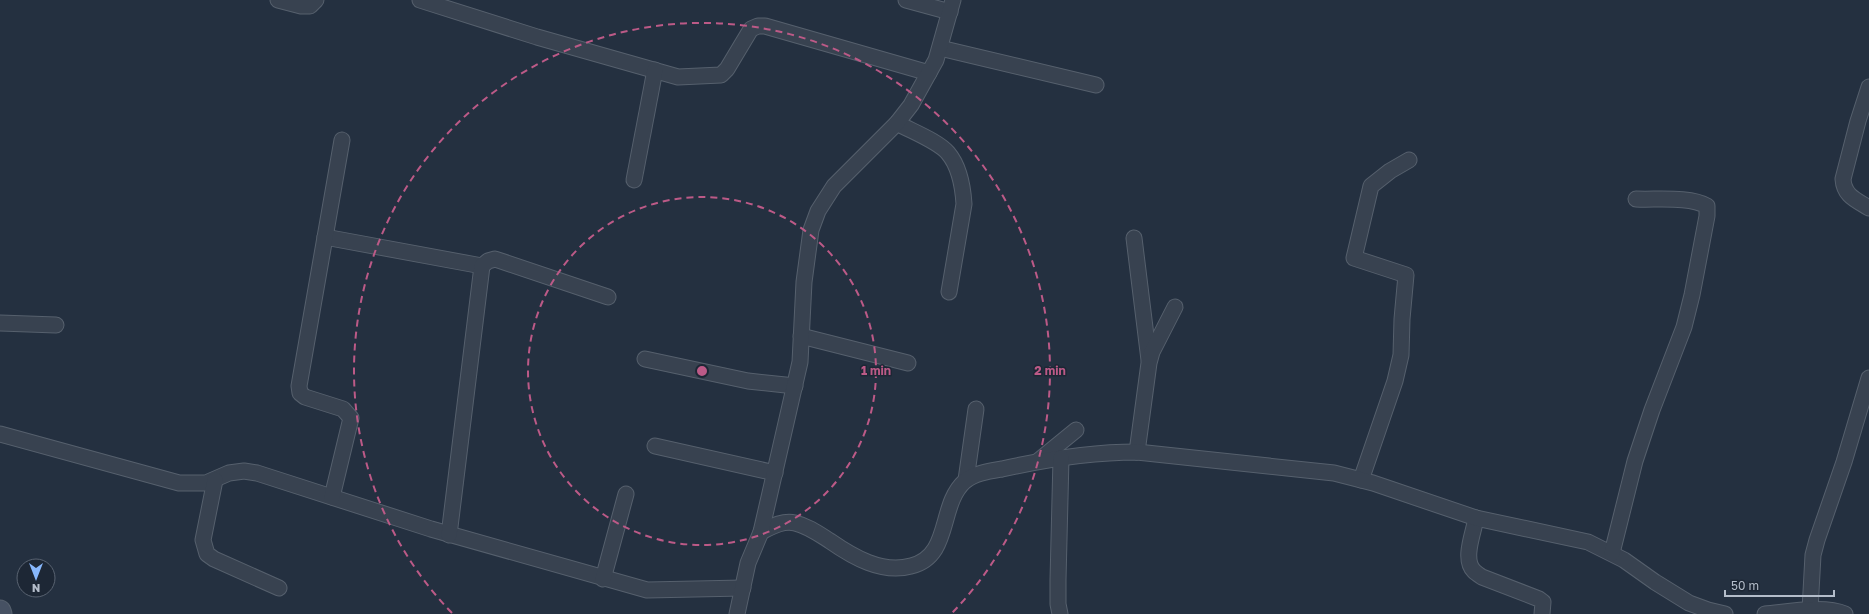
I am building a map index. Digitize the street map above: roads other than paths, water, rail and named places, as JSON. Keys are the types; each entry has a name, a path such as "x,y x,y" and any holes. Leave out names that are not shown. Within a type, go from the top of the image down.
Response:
{"street":[{"path":"278,0 301,6 310,6 316,0"},
{"path":"420,0 537,37 678,77 721,75 727,69 751,29 758,26 765,26 929,74"},
{"path":"737,614 748,563 761,532 800,362 804,282 811,230 818,210 834,186 897,123 911,106 929,74 940,48 952,6 906,0"},
{"path":"940,48 1096,85"},
{"path":"634,180 655,70"},
{"path":"1869,87 1863,123 1844,172 1844,188 1847,194 1869,208"},
{"path":"897,123 949,153 963,190 964,204 949,292"},
{"path":"332,497 351,418 343,409 305,397 300,393 299,386 342,140"},
{"path":"1361,480 1396,381 1401,355 1402,319 1406,275 1354,258 1371,186 1409,160"},
{"path":"1612,553 1635,461 1652,410 1684,327 1692,295 1707,216 1707,206 1702,203 1690,201 1636,199"},
{"path":"325,237 482,266"},
{"path":"1134,238 1149,364"},
{"path":"449,534 482,266 488,261 495,259 608,297"},
{"path":"1137,452 1152,352 1175,307"},
{"path":"0,323 56,325"},
{"path":"801,336 908,363"},
{"path":"645,359 748,381 795,386"},
{"path":"1810,610 1813,555 1844,462 1869,378"},
{"path":"966,480 976,409"},
{"path":"1038,461 1076,430"},
{"path":"0,434 179,483 200,484 215,480 229,473 244,471 250,472 449,534 602,579 647,590 743,588"},
{"path":"655,446 775,473"},
{"path":"761,532 774,525 794,523 814,531 859,559 873,564 893,568 909,567 921,563 932,556 959,488 966,480 982,473 1038,461 1111,452 1137,452 1334,473 1361,480 1476,518 1588,542 1612,553 1689,603 1725,614"},
{"path":"1060,614 1058,604 1058,580 1061,458"},
{"path":"215,480 203,540 207,554 214,559 279,588"},
{"path":"602,579 626,494"},
{"path":"1476,518 1469,553 1469,562 1473,571 1482,577 1539,599 1543,602 1542,614"},
{"path":"1765,614 1810,610 1830,610 1845,614"}]}
